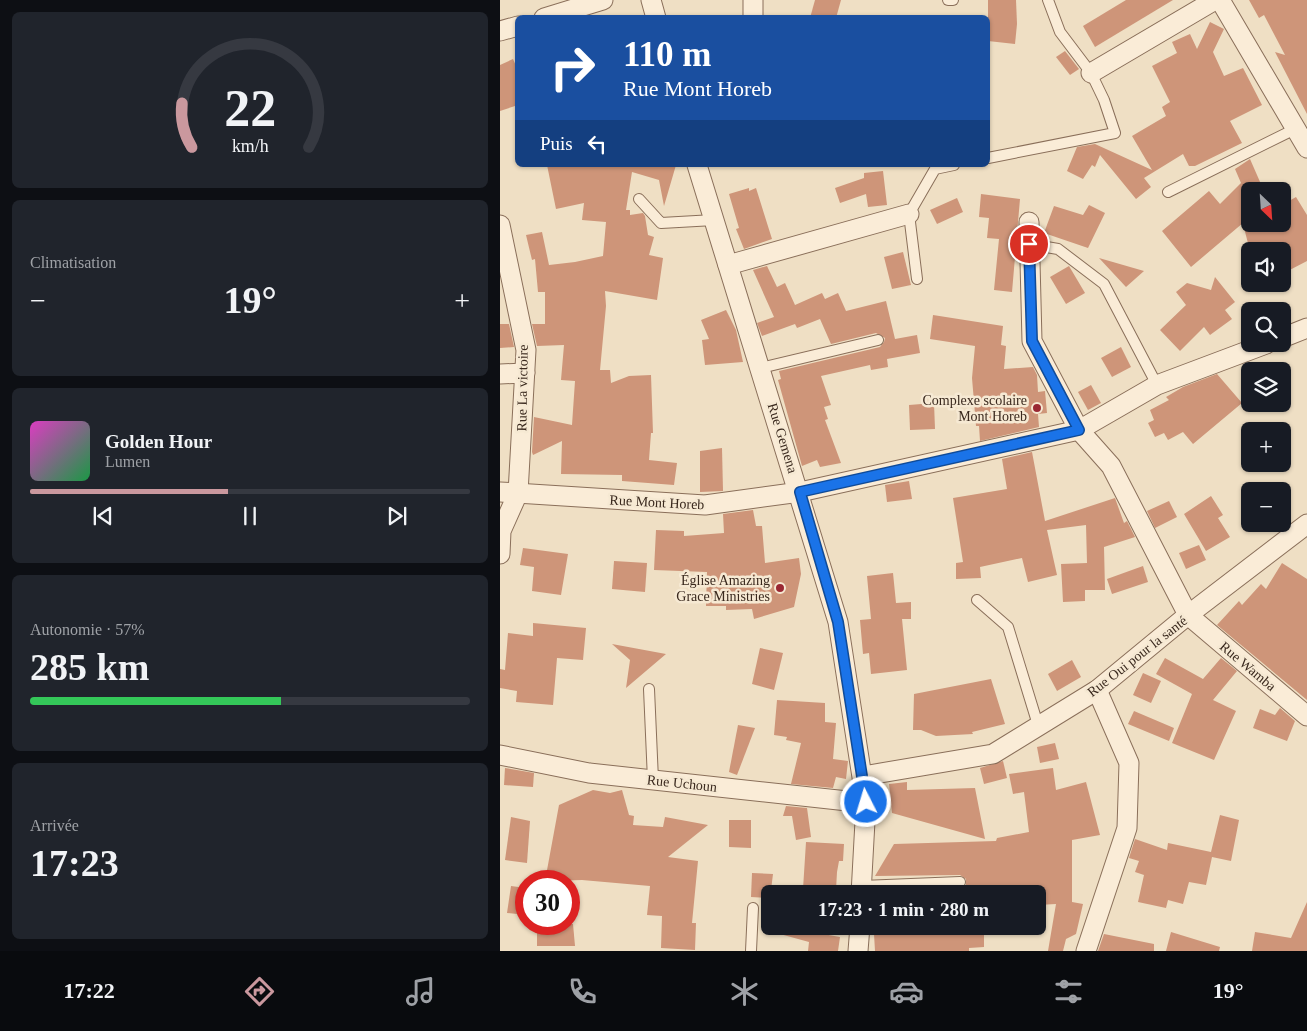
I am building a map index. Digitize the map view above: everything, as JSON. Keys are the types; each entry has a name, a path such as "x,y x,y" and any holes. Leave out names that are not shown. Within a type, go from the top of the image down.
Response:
{"street":[{"path":"554,15 603,0"},
{"path":"652,0 655,15"},
{"path":"753,0 753,15"},
{"path":"1092,73 1215,0"},
{"path":"1220,0 1307,147"},
{"path":"500,31 515,27"},
{"name":"Rue Gemena","path":"698,167 800,492 838,622 866,802 862,885"},
{"path":"728,265 908,214"},
{"path":"1029,222 1032,341 1079,430 1111,466 1188,615"},
{"name":"Rue La victoire","path":"500,226 506,274 526,350 525,373 509,492"},
{"path":"1291,334 1307,328"},
{"name":"Rue Mont Horeb","path":"509,492 705,505 800,492 1079,430 1157,385 1245,352"},
{"path":"500,374 525,373"},
{"path":"500,554 501,531 509,492"},
{"name":"Rue Oui pour la santé","path":"863,776 993,754 1097,690 1188,615 1307,524"},
{"name":"Rue Wamba","path":"1188,615 1307,716"},
{"path":"1086,951 1127,828 1129,763 1097,690"},
{"name":"Rue Uchoun","path":"500,755 589,773 866,802"},
{"path":"858,951 859,935"}],"lane":[{"path":"990,158 1115,133 1104,100 1092,73 1060,32 1048,0"},
{"path":"1168,192 1295,129"},
{"path":"917,279 908,214 935,167"},
{"path":"639,199 660,223 714,220"},
{"path":"1029,244 1058,249 1104,284 1157,385"},
{"path":"761,368 878,340"},
{"path":"977,600 1008,627 1038,725"},
{"path":"649,689 654,780"},
{"path":"923,885 960,882"},
{"path":"751,951 753,908"}],"building":[{"path":"815,0 841,0 837,15 811,15"},
{"path":"988,0 1016,0 1017,24 1015,44 990,41 990,15 988,15"},
{"path":"1126,0 1173,0 1095,47 1083,26"},
{"path":"1249,0 1307,0 1307,114 1275,52 1285,55 1264,15 1259,18"},
{"path":"1210,22 1224,29 1213,52 1224,76 1243,68 1262,105 1230,121 1242,143 1195,166 1189,166 1183,154 1144,178 1151,187 1136,199 1100,155 1095,167 1092,165 1083,179 1067,171 1077,147 1095,144 1152,170 1132,136 1166,116 1162,107 1170,102 1152,66 1177,53 1172,42 1190,34 1197,49"},
{"path":"1065,51 1079,69 1070,75 1056,57"},
{"path":"513,59 515,64 515,106 500,111 500,65"},
{"path":"1250,159 1260,182 1241,183 1235,169"},
{"path":"547,167 675,167 664,206 659,180 632,172 626,210 630,210 630,215 643,213 648,235 654,237 649,255 663,258 657,300 605,291 606,306 600,370 610,370 611,383 629,376 651,375 653,433 651,433 649,460 677,463 674,485 622,481 622,475 561,474 562,441 533,455 534,417 572,425 575,381 561,380 564,345 537,346 532,324 545,324 545,292 538,292 535,259 532,260 526,235 542,232 549,265 603,256 606,222 582,220 584,203 556,209"},
{"path":"883,171 887,205 868,207 866,194 840,203 835,188 864,178 864,173"},
{"path":"1241,183 1241,225 1191,267 1162,231 1209,191 1220,204"},
{"path":"749,188 749,191 756,188 772,239 744,249 736,229 739,228 729,194"},
{"path":"981,194 1020,199 1012,292 994,290 999,239 987,238 989,218 979,217"},
{"path":"1296,197 1307,215 1307,261 1291,269 1291,242 1248,242 1245,232 1291,232 1291,200"},
{"path":"957,198 963,212 937,224 930,210"},
{"path":"1089,205 1105,213 1088,248 1044,233 1054,206 1083,215"},
{"path":"903,252 911,285 892,289 884,257"},
{"path":"1099,258 1144,271 1126,287"},
{"path":"767,266 777,287 785,283 795,305 822,293 825,299 838,293 846,311 886,301 895,339 917,335 920,353 887,359 888,367 871,370 870,365 821,376 831,405 824,407 828,419 825,420 841,463 820,467 817,460 802,466 778,380 781,379 779,371 880,347 885,338 876,333 831,344 820,319 797,328 795,324 762,336 757,323 774,317 753,270"},
{"path":"1069,266 1085,293 1066,304 1050,277"},
{"path":"1215,277 1235,302 1225,310 1232,319 1210,335 1204,327 1180,351 1160,330 1186,305 1176,292 1187,283 1211,290"},
{"path":"726,310 736,330 743,362 705,365 702,340 709,339 701,320"},
{"path":"933,315 1003,326 1001,345 1006,346 1004,369 1033,367 1037,375 1038,392 1045,391 1047,413 1038,414 1039,427 980,441 979,426 976,426 972,378 975,346 930,339"},
{"path":"500,324 509,324 514,347 500,348"},
{"path":"1121,347 1131,367 1112,377 1101,358"},
{"path":"1217,374 1241,404 1193,444 1183,432 1168,440 1164,433 1155,437 1148,423 1154,420 1150,410 1169,400 1166,397 1183,387"},
{"path":"1091,385 1101,403 1088,410 1078,392"},
{"path":"934,403 935,429 910,430 909,405"},
{"path":"722,448 723,491 700,492 700,451"},
{"path":"1032,452 1045,521 1115,498 1124,523 1127,521 1135,537 1104,547 1105,590 1085,590 1085,601 1063,602 1061,564 1087,563 1086,525 1047,530 1057,575 1028,582 1022,558 980,567 981,578 956,579 956,563 963,562 953,498 1007,489 1002,459"},
{"path":"909,481 912,499 887,502 885,485"},
{"path":"1211,496 1223,515 1218,518 1230,537 1206,551 1184,514"},
{"path":"1169,501 1177,517 1155,528 1147,511"},
{"path":"753,510 756,526 762,526 765,563 799,558 801,574 794,607 754,619 752,609 726,610 726,606 706,606 707,572 654,570 656,530 684,531 684,536 724,533 723,514"},
{"path":"1199,545 1206,560 1186,569 1179,553"},
{"path":"523,548 568,554 561,595 532,591 534,567 520,565"},
{"path":"614,561 647,563 645,592 612,589"},
{"path":"1282,563 1307,579 1307,700 1217,625 1239,601 1242,605 1261,584 1266,589"},
{"path":"1143,566 1148,582 1112,594 1107,579"},
{"path":"893,573 896,603 911,602 911,619 902,619 907,670 871,674 869,653 863,654 860,620 871,619 867,576"},
{"path":"533,623 586,628 583,660 557,658 553,705 516,702 517,691 500,688 500,669 505,670 508,633 533,636"},
{"path":"612,644 666,654 626,688 630,660"},
{"path":"760,648 783,653 774,690 752,684"},
{"path":"1165,658 1203,679 1221,658 1237,671 1213,700 1236,711 1214,760 1172,743 1192,694 1156,674"},
{"path":"1072,660 1081,677 1057,691 1048,674"},
{"path":"1143,673 1161,681 1151,703 1133,695"},
{"path":"991,679 1005,724 972,732 973,734 936,736 921,730 913,730 914,694"},
{"path":"777,700 825,703 825,722 836,723 833,759 848,761 846,779 836,777 833,788 791,784 801,743 786,740 787,737 774,735"},
{"path":"1280,708 1295,721 1287,741 1253,728 1260,709 1275,715"},
{"path":"1134,711 1174,728 1169,741 1128,724"},
{"path":"738,725 755,728 737,775 729,772"},
{"path":"1055,743 1059,759 1040,763 1037,747"},
{"path":"1003,761 1007,778 984,784 980,768"},
{"path":"505,768 534,773 533,787 504,785"},
{"path":"1053,768 1056,790 1086,782 1100,835 1072,840 1072,902 1083,904 1076,934 1066,939 1063,951 1048,951 1056,904 1046,905 1046,885 966,885 966,879 960,875 875,876 894,844 996,841 997,838 1029,832 1024,792 1013,794 1009,774"},
{"path":"907,782 907,790 975,788 985,839 892,813 889,784"},
{"path":"593,790 610,793 622,790 629,815 634,816 633,825 663,827 665,817 708,825 668,857 698,861 692,923 696,923 695,950 661,948 662,916 647,915 650,886 580,880 580,870 547,870 559,805"},
{"path":"786,806 807,808 811,837 796,840 792,816 783,816"},
{"path":"1220,815 1239,820 1231,861 1212,857 1206,885 1189,882 1183,904 1168,900 1166,908 1138,902 1144,875 1135,872 1139,861 1129,858 1135,839 1167,850 1168,843 1211,852"},
{"path":"511,817 530,821 527,863 505,860"},
{"path":"729,820 751,820 751,848 729,847"},
{"path":"806,842 844,844 843,861 839,861 836,885 803,885"},
{"path":"752,873 773,874 772,885 761,885 761,898 751,897"},
{"path":"511,886 515,887 515,914 507,913"},
{"path":"1307,902 1307,951 1252,951 1255,932 1291,938"},
{"path":"1171,932 1220,947 1219,951 1166,951"},
{"path":"1104,934 1154,944 1154,951 1098,951"},
{"path":"537,935 574,935 575,946 537,946"},
{"path":"784,935 829,935 840,937 838,951 808,951 809,942"},
{"path":"874,935 984,935 984,947 969,948 969,951 875,951"}],"place":[{"name":"Complexe scolaire Mont Horeb","path":"1037,408"},
{"name":"Église Amazing Grace Ministries","path":"780,588"}],"route":[{"path":"866,802 838,622 800,492 1079,430 1032,341 1029,244"}]}
